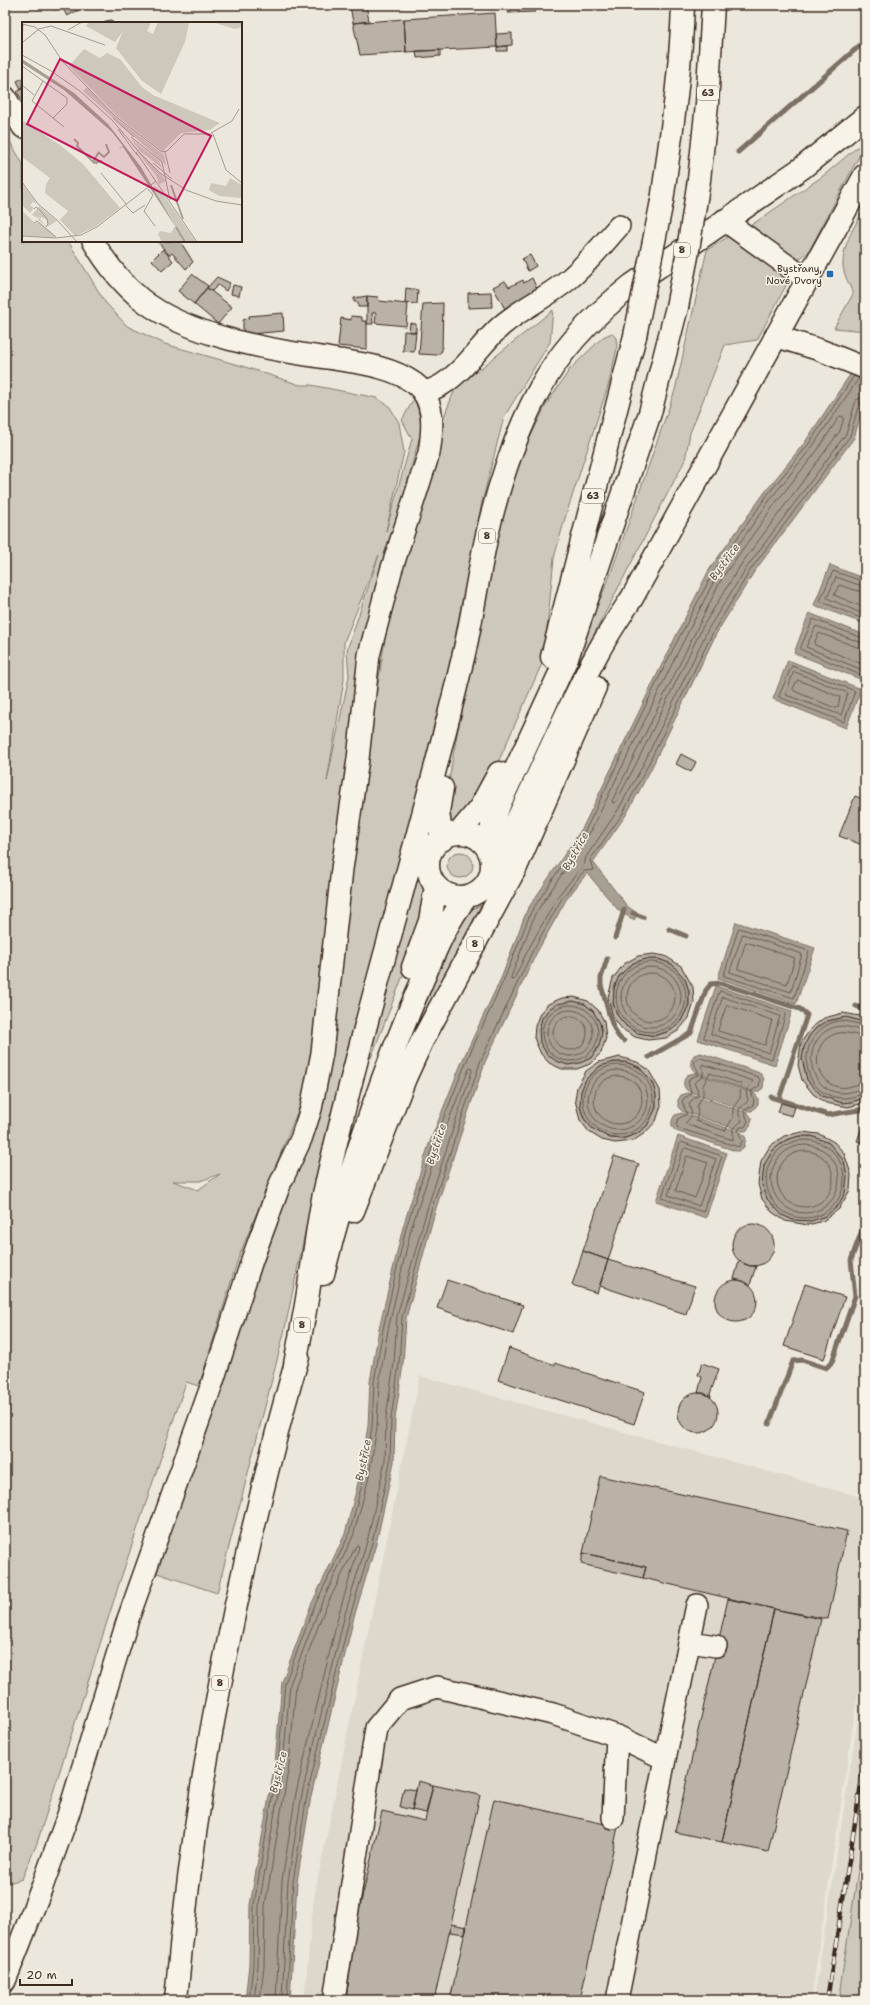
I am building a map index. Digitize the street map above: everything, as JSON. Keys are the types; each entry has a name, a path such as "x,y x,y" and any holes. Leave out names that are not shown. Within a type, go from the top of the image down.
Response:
{"main road":[{"name":"63","path":"450,836 480,808 559,657 636,336 662,201 675,114 682,36 683,5"},
{"name":"63","path":"490,862 492,825 499,805 559,657 650,413 677,307 687,256 708,104 713,5"},
{"name":"8","path":"176,2000 182,1930 195,1831 230,1625 262,1492 294,1371 314,1285 319,1220 331,1163 462,664 487,537 498,493 528,413 547,376 583,329 606,307 632,286 724,220 802,168 865,117"},
{"name":"8","path":"314,1285 339,1244 405,1078 422,1041 505,889 526,847 618,634 632,598 806,279 865,175"},
{"path":"490,862 480,839 471,835 450,836 434,847 429,859 430,873 436,886 445,893 452,896 467,896 484,886 490,862 509,839 557,733 591,665 632,598"},
{"path":"450,836 438,821 439,804 452,738 462,664"},
{"path":"314,1285 358,1117 391,1020 430,921 436,886"},
{"path":"314,1285 381,1082 447,925 467,896"}],"street":[{"path":"5,97 22,125"},
{"path":"724,220 806,279"},
{"path":"424,393 441,385 451,378 487,340 522,309 568,280 586,263 619,226"},
{"path":"5,1981 42,1887 68,1815 128,1619 212,1384 252,1260 280,1184 301,1139 311,1109 322,1053 342,869 358,759 369,655 391,571 429,453 433,420 424,393 414,383 376,366 239,343 185,324 142,300 125,286 94,242"},
{"path":"775,336 865,368"},
{"path":"616,2000 697,1605"},
{"path":"690,1642 716,1646"},
{"path":"334,2000 376,1728 400,1699 437,1687 553,1714 617,1736 665,1759"},
{"path":"613,1818 617,1736"}],"shaded area":[{"path":"5,133 22,162 22,242 69,242 105,302 127,326 165,344 242,366 300,385 311,385 377,398 390,407 399,423 404,452 386,531 412,439 402,420 415,397 422,428 362,649 311,1050 303,1098 238,1259 199,1386 186,1382 119,1584 37,1843 22,1879 5,1884","holes":["379,555 347,650 349,676 327,781 344,680 344,642","220,1174 198,1190 173,1181 200,1181"]},
{"path":"862,143 865,143 865,145 808,253 793,262 747,228 823,176"},
{"path":"865,207 865,331 834,328 853,294 844,272 843,257 850,235"},
{"path":"731,235 789,280 757,340 725,345 690,433 685,460 552,715 509,819 503,819 608,581 675,390 707,250"},
{"path":"553,310 550,342 504,417 482,502 431,757 360,1003 307,1223 284,1333 217,1593 157,1573 201,1434 316,1118 354,836 390,607 445,414 455,389"},
{"path":"612,333 616,338 617,348 609,383 566,515 554,558 544,659 492,776 455,825 450,825 446,801 453,756 503,509 527,444 546,405 570,369 603,337"},
{"path":"460,852 469,856 473,865 469,874 460,878 451,874 447,865 451,856"},
{"path":"417,864 422,879 424,892 424,921 371,1058 362,1054"},
{"path":"481,905 403,1056 415,1014 465,913"},
{"path":"420,1376 865,1498 865,1647 811,2000 304,2000 314,1898"},
{"path":"865,1673 865,1842 840,2000 814,2000"},
{"path":"865,1825 865,2000 841,2000 840,1989"}],"water":[{"name":"Bystřice","path":"865,352 865,400 854,438 754,572 716,634 650,771 626,815 593,862 627,906 638,914 634,920 619,911 587,873 566,900 536,954 485,1062 436,1208 406,1318 403,1364 395,1419 394,1462 376,1544 354,1617 311,1796 297,1882 290,2000 245,2000 249,1965 250,1905 275,1763 282,1682 311,1605 345,1534 359,1479 368,1426 370,1382 379,1328 403,1227 429,1144 463,1059 502,976 527,910 583,827 709,570 765,492 805,442"},
{"path":"830,565 865,579 865,624 814,605"},
{"path":"809,613 865,635 865,681 794,653"},
{"path":"788,660 861,689 846,728 773,699"},
{"path":"736,922 815,948 796,1004 718,978"},
{"path":"644,959 658,959 672,965 683,976 689,990 689,1004 686,1012 678,1024 672,1029 658,1035 644,1035 630,1029 619,1018 613,1004 613,990 619,976 630,965"},
{"path":"716,986 792,1011 775,1065 698,1040"},
{"path":"570,1001 588,1007 596,1015 602,1033 596,1051 588,1059 570,1065 552,1059 544,1051 538,1033 544,1015 552,1007"},
{"path":"846,1017 865,1022 865,1098 844,1103 826,1098 812,1087 804,1072 802,1055 808,1038 822,1025"},
{"path":"701,1053 760,1073 764,1079 763,1088 758,1092 754,1092 695,1072 691,1066 692,1059 694,1055"},
{"path":"611,1062 625,1062 639,1068 650,1079 656,1093 656,1107 653,1115 645,1127 639,1132 625,1138 611,1138 597,1132 586,1121 580,1107 580,1093 586,1079 597,1068"},
{"path":"694,1073 754,1093 758,1098 758,1104 752,1111 748,1111 688,1091 684,1085 685,1079 687,1075"},
{"path":"688,1093 748,1113 752,1118 750,1127 746,1131 742,1131 682,1111 678,1107 678,1100 681,1095"},
{"path":"682,1113 742,1133 746,1138 744,1147 739,1151 736,1151 676,1131 672,1125 673,1119 675,1115"},
{"path":"678,1136 727,1153 706,1218 656,1201"},
{"path":"805,1136 821,1140 835,1149 844,1163 848,1179 844,1195 835,1209 821,1218 805,1222 789,1218 775,1209 766,1195 762,1179 766,1163 775,1149 789,1140"}],"building":[{"path":"53,5 62,5 63,7 54,10"},
{"path":"71,5 83,5 78,8 79,10 67,16 63,9"},
{"path":"350,5 366,5 369,21 353,23"},
{"path":"508,5 535,5 535,12 508,13"},
{"path":"495,13 497,47 406,52 404,19"},
{"path":"404,19 406,52 360,55 353,23"},
{"path":"112,20 112,22 105,22"},
{"path":"512,33 512,45 497,47 496,34"},
{"path":"507,46 507,51 497,51 497,47"},
{"path":"440,50 440,56 417,58 416,51"},
{"path":"22,78 22,88 21,89 17,81"},
{"path":"22,89 22,100 17,92"},
{"path":"158,242 181,242 193,262 186,269 172,253 169,255"},
{"path":"163,249 173,261 162,271 152,260"},
{"path":"530,255 536,266 528,271 522,259"},
{"path":"192,274 208,286 194,304 178,291"},
{"path":"217,277 230,283 226,291 218,285 212,291 207,288"},
{"path":"532,278 538,291 505,309 493,287 505,281 509,287 523,280 524,283"},
{"path":"233,285 241,287 239,296 231,294"},
{"path":"207,288 232,307 218,324 194,304"},
{"path":"406,288 418,290 417,304 405,303"},
{"path":"491,292 492,307 468,308 468,293"},
{"path":"367,296 378,297 379,301 408,304 406,326 375,323 376,313 372,313 373,324 367,324"},
{"path":"367,296 367,307 358,307 358,302 354,302 354,298"},
{"path":"443,303 442,351 437,355 419,354 423,304"},
{"path":"283,313 284,331 250,334 243,332 243,320 249,318 249,316"},
{"path":"351,316 362,317 362,321 367,321 367,349 338,346 341,318 351,320"},
{"path":"410,323 416,324 416,332 409,332"},
{"path":"404,331 416,332 414,352 403,351"},
{"path":"681,754 696,762 691,772 676,764"},
{"path":"855,796 865,800 865,846 839,836"},
{"path":"653,954 665,956 681,966 693,987 694,1003 689,1018 678,1031 666,1038 648,1040 635,1037 622,1029 613,1017 608,997 613,978 624,964 638,956","holes":["646,959 659,959 672,964 685,979 689,991 689,1005 680,1023 670,1031 655,1036 637,1033 626,1026 617,1015 613,1004 614,988 619,976 633,963"]},
{"path":"574,997 588,1001 598,1010 604,1021 606,1038 601,1053 590,1064 577,1069 562,1069 549,1063 541,1054 534,1038 535,1026 540,1013 548,1004 562,998","holes":["573,1001 585,1004 593,1011 600,1023 602,1033 599,1046 591,1058 580,1063 568,1065 556,1061 547,1054 540,1043 539,1030 542,1018 549,1009 557,1004"]},
{"path":"843,1013 865,1018 865,1022 846,1017 826,1021 817,1027 809,1036 804,1047 802,1059 807,1080 822,1096 842,1103 865,1098 864,1103 848,1107 826,1103 813,1094 802,1080 798,1065 801,1043 811,1028 824,1018"},
{"path":"620,1057 637,1062 648,1069 660,1090 661,1106 656,1121 645,1133 633,1141 615,1143 602,1140 589,1132 580,1120 575,1100 577,1087 586,1071 599,1062","holes":["614,1062 626,1062 639,1067 652,1082 656,1094 656,1108 647,1126 637,1134 622,1139 610,1138 593,1129 584,1119 580,1107 581,1091 586,1079 600,1066"]},
{"path":"781,1103 795,1107 792,1116 778,1112"},
{"path":"865,1122 865,1144 857,1141"},
{"path":"802,1132 819,1134 834,1142 844,1153 851,1174 850,1190 839,1209 823,1221 808,1225 785,1221 772,1212 762,1199 758,1184 761,1161 770,1146 784,1136","holes":["799,1136 812,1136 829,1143 844,1161 847,1176 845,1193 838,1206 826,1216 811,1221 793,1220 782,1215 767,1199 762,1185 764,1165 773,1150 786,1140"]},
{"path":"614,1156 639,1164 608,1260 583,1251"},
{"path":"749,1224 757,1224 768,1230 774,1241 774,1249 768,1260 757,1266 749,1266 738,1260 732,1249 732,1241 738,1230"},
{"path":"583,1251 608,1260 597,1293 572,1285"},
{"path":"608,1260 695,1286 686,1314 600,1286"},
{"path":"739,1261 750,1266 756,1266 750,1285 743,1281 734,1279"},
{"path":"447,1280 523,1305 513,1334 437,1308"},
{"path":"736,1280 751,1286 757,1301 751,1316 736,1322 721,1316 715,1301 721,1286"},
{"path":"805,1284 845,1297 824,1359 784,1346"},
{"path":"509,1348 555,1365 555,1363 645,1392 634,1424 498,1380"},
{"path":"702,1363 719,1369 710,1394 711,1397 704,1393 698,1393 702,1377 698,1375"},
{"path":"702,1393 709,1396 715,1402 718,1413 717,1421 709,1430 702,1433 694,1433 687,1430 679,1421 678,1409 681,1402 690,1394"},
{"path":"600,1476 847,1531 828,1619 774,1609 643,1578 646,1567 583,1553"},
{"path":"583,1553 646,1567 643,1578 581,1564"},
{"path":"728,1599 774,1609 722,1842 675,1832"},
{"path":"774,1609 821,1619 768,1852 722,1842"},
{"path":"418,1781 433,1785 426,1813 412,1810"},
{"path":"433,1785 480,1795 434,2000 346,2000 356,1924 382,1811 425,1821"},
{"path":"404,1788 416,1790 412,1810 400,1807"},
{"path":"494,1799 618,1827 580,2000 450,2000"},
{"path":"451,1924 467,1927 465,1934 450,1932"}],"waterway":[{"path":"738,152 865,41"},
{"path":"615,938 624,910"},
{"path":"633,913 643,917"},
{"path":"669,929 686,936"},
{"path":"607,959 601,978 601,985 613,1025 620,1038 624,1041"},
{"path":"649,1057 691,1033 706,990 711,984 720,983 800,1009 807,1015 779,1099"},
{"path":"856,1006 865,1010"},
{"path":"771,1097 828,1115 865,1109"},
{"path":"769,1424 793,1361 802,1360 826,1368 832,1362 855,1296 851,1260 865,1222"}],"railway":[{"path":"827,2000 865,1759"}],"place":[{"name":"Bystřany, Nové Dvory","path":"830,274"}]}
